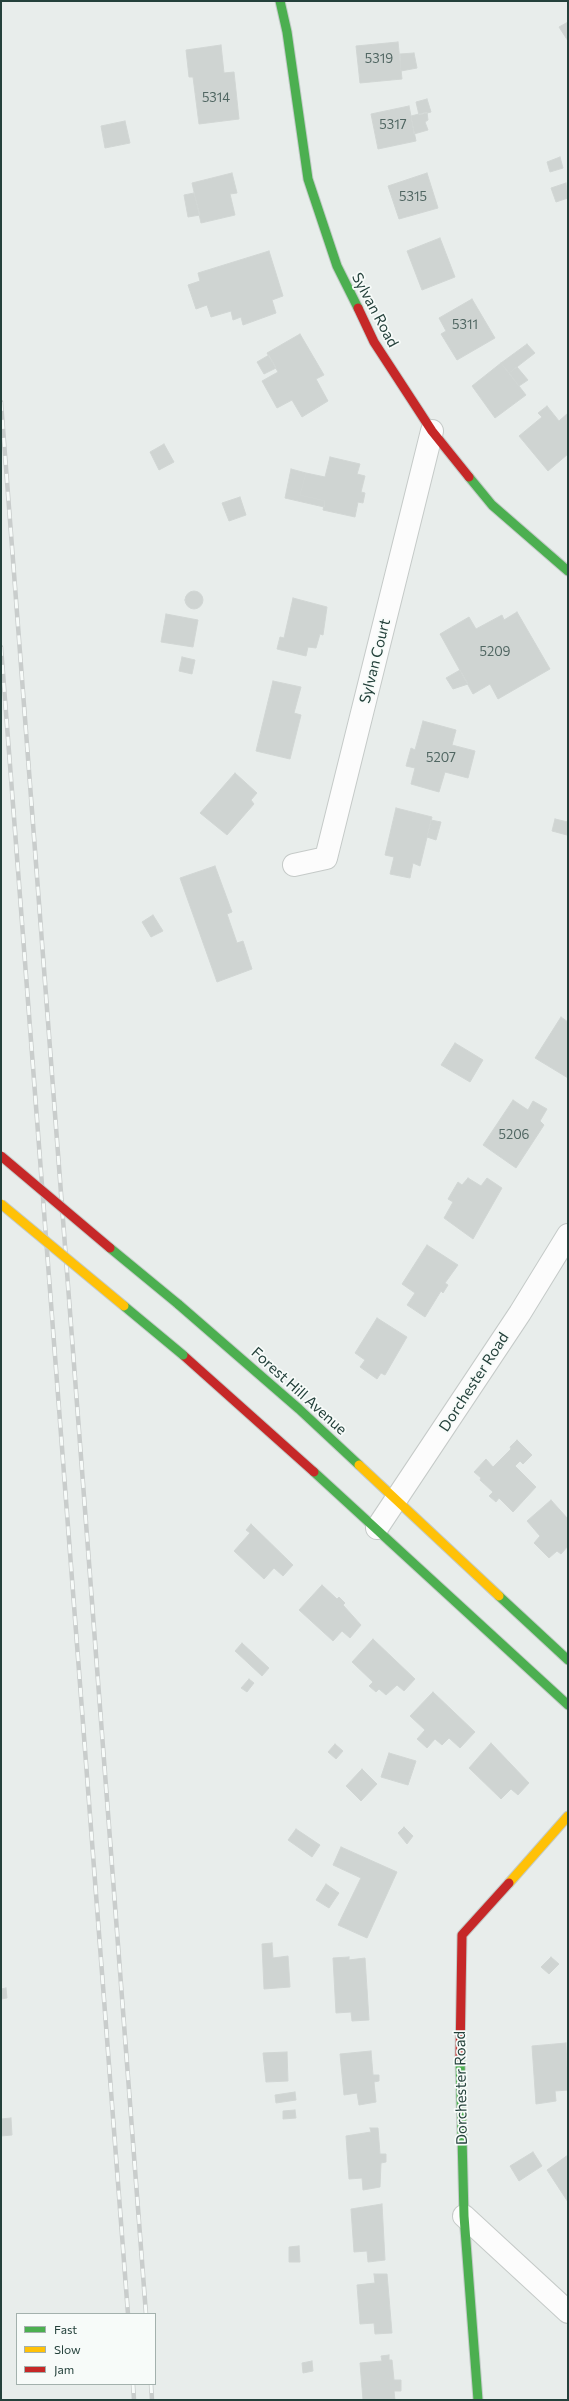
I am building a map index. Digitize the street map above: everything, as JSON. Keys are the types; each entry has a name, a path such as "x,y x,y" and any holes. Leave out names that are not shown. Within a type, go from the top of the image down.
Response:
{"main road":[{"name":"Sylvan Road","path":"280,1 287,32 308,179 337,266 374,342 432,431 492,505 568,571"},
{"name":"Forest Hill Avenue","path":"1,1156 178,1304 288,1399 568,1660"},
{"path":"1,1204 183,1355 377,1528 568,1705"},
{"name":"Dorchester Road","path":"478,2400 464,2216 460,2076 462,1934 568,1816"}],"street":[{"name":"Sylvan Court","path":"294,865 326,858 432,431"},
{"name":"Dorchester Road","path":"377,1528 515,1319 568,1235"},
{"path":"464,2216 568,2312"}],"building":[{"path":"568,22 568,41 559,27"},
{"path":"398,42 402,79 360,83 356,46"},
{"path":"221,45 224,73 234,72 239,119 199,124 193,77 189,77 186,50"},
{"path":"414,53 417,68 401,71 400,54"},
{"path":"427,99 431,112 419,115 416,102"},
{"path":"409,106 416,141 378,149 371,114"},
{"path":"427,112 428,120 425,122 428,130 414,134 411,116"},
{"path":"125,121 130,143 105,148 101,126"},
{"path":"560,157 563,168 550,172 547,162"},
{"path":"232,173 237,193 230,194 235,215 201,223 192,183"},
{"path":"427,173 438,208 399,219 388,186"},
{"path":"566,183 568,198 556,202 551,188"},
{"path":"194,193 200,215 188,217 184,195"},
{"path":"440,238 455,277 422,290 407,251"},
{"path":"269,251 283,296 272,300 276,313 243,325 241,317 233,320 231,311 211,317 207,305 196,309 188,285 200,281 198,273"},
{"path":"472,299 495,338 457,360 441,334 446,331 439,318"},
{"path":"300,334 324,375 316,379 328,401 302,417 292,400 277,408 262,381 278,372 267,353"},
{"path":"527,344 535,353 509,373 501,363"},
{"path":"269,355 276,368 264,374 257,362"},
{"path":"501,363 526,395 495,418 472,386"},
{"path":"517,367 528,380 519,386 509,373"},
{"path":"547,406 559,421 568,413 568,454 548,471 519,436 542,417 538,413"},
{"path":"164,444 174,462 159,470 150,452"},
{"path":"330,457 360,464 357,474 365,476 361,492 365,493 363,503 358,502 355,517 323,510 325,501 300,495 306,473 325,477"},
{"path":"291,469 306,473 300,495 325,501 324,507 285,498"},
{"path":"240,497 246,515 229,521 222,503"},
{"path":"190,591 198,591 203,596 201,607 198,609 190,609 185,604 185,596"},
{"path":"293,598 327,607 323,635 320,634 316,648 308,647 306,656 277,649 280,637 284,638"},
{"path":"517,612 550,669 498,699 490,684 473,694 440,634 469,617 476,629 502,615 504,620"},
{"path":"166,614 198,620 193,647 161,642"},
{"path":"182,657 195,660 192,674 179,671"},
{"path":"460,670 468,684 453,689 446,678"},
{"path":"273,681 301,687 294,713 301,715 290,759 256,751"},
{"path":"423,721 456,730 452,745 475,751 468,778 445,772 439,792 411,784 415,768 406,766 411,748 415,750"},
{"path":"235,773 257,793 251,800 254,804 227,835 200,813"},
{"path":"396,808 432,817 420,866 413,863 410,878 390,874 394,857 385,855"},
{"path":"555,819 568,822 567,835 552,831"},
{"path":"431,820 441,822 436,840 427,837"},
{"path":"215,866 232,912 227,914 237,943 243,941 252,969 217,982 180,878"},
{"path":"153,915 163,931 151,937 142,922"},
{"path":"561,1017 568,1022 568,1078 535,1058"},
{"path":"455,1043 483,1060 470,1082 441,1065"},
{"path":"513,1100 528,1110 533,1101 547,1109 540,1121 544,1125 516,1168 483,1145"},
{"path":"468,1178 481,1186 487,1178 502,1188 473,1239 444,1218 453,1202 448,1199 458,1182 462,1185"},
{"path":"427,1245 458,1265 445,1283 448,1285 443,1293 441,1291 425,1317 407,1305 415,1293 402,1284"},
{"path":"377,1318 407,1337 385,1375 381,1373 377,1379 360,1367 365,1360 355,1353"},
{"path":"517,1440 532,1455 523,1464 520,1461 515,1466 536,1487 513,1512 499,1498 496,1502 489,1496 493,1492 474,1472 486,1459 493,1467 511,1449 510,1447"},
{"path":"551,1500 568,1519 568,1546 561,1554 557,1551 549,1558 534,1543 540,1536 527,1521"},
{"path":"251,1524 293,1565 283,1576 274,1568 264,1579 234,1551 250,1533 246,1530"},
{"path":"322,1585 337,1599 339,1597 345,1603 343,1605 361,1625 350,1638 342,1631 333,1641 299,1610"},
{"path":"373,1639 415,1679 404,1691 397,1685 386,1695 379,1689 376,1692 369,1686 373,1682 352,1662"},
{"path":"242,1643 269,1668 262,1676 235,1651"},
{"path":"249,1679 254,1683 247,1692 241,1688"},
{"path":"433,1692 475,1732 460,1748 449,1738 442,1745 435,1739 427,1748 417,1739 425,1730 410,1716"},
{"path":"491,1743 529,1783 518,1795 511,1789 501,1799 469,1768"},
{"path":"335,1744 343,1751 336,1759 328,1752"},
{"path":"389,1753 416,1761 408,1785 381,1777"},
{"path":"362,1769 377,1784 361,1801 346,1786"},
{"path":"404,1827 413,1836 407,1844 398,1833"},
{"path":"296,1829 320,1845 312,1857 288,1840"},
{"path":"341,1847 397,1872 367,1938 338,1925 361,1878 333,1865"},
{"path":"326,1884 339,1893 329,1908 316,1900"},
{"path":"272,1943 273,1958 288,1956 290,1987 264,1989 262,1944"},
{"path":"349,1957 349,1960 365,1958 369,2020 352,2021 351,2012 336,2013 333,1958"},
{"path":"551,1957 559,1964 549,1974 541,1967"},
{"path":"6,1988 7,1998 1,1999 1,1989"},
{"path":"566,2043 568,2090 555,2091 556,2101 536,2104 532,2046"},
{"path":"371,2051 373,2075 379,2075 379,2081 374,2082 376,2102 359,2105 357,2093 344,2095 340,2054"},
{"path":"287,2052 288,2081 266,2082 263,2053"},
{"path":"295,2092 296,2100 276,2103 275,2095"},
{"path":"295,2110 296,2118 283,2119 283,2111"},
{"path":"11,2118 12,2135 1,2136 1,2119"},
{"path":"370,2128 378,2128 380,2154 386,2154 386,2162 381,2163 380,2187 363,2190 362,2178 349,2179 346,2136 371,2132"},
{"path":"533,2152 542,2166 519,2181 510,2166"},
{"path":"568,2155 568,2202 547,2170"},
{"path":"382,2204 385,2260 368,2262 367,2251 354,2252 351,2209"},
{"path":"299,2246 300,2262 289,2262 289,2247"},
{"path":"374,2274 387,2274 392,2333 375,2334 374,2323 360,2324 357,2285 375,2283"},
{"path":"389,2355 389,2360 392,2360 394,2380 401,2380 401,2391 394,2391 395,2400 363,2400 360,2363 382,2361 381,2356"},
{"path":"312,2361 313,2371 303,2373 302,2363"}],"railway":[{"path":"1,402 146,2313"},
{"path":"1,647 128,2313"},
{"path":"133,2385 134,2400"},
{"path":"151,2385 152,2400"}],"traffic: fast":[{"path":"280,1 287,32 308,179 337,266 358,308"},
{"path":"469,477 492,505 568,571"},
{"path":"110,1248 178,1304"},
{"path":"178,1304 299,1409 359,1465"},
{"path":"124,1306 183,1355"},
{"path":"314,1472 568,1705"},
{"path":"499,1596 568,1660"},
{"path":"460,2057 464,2216 478,2400"}],"traffic: slow":[{"path":"1,1204 124,1306"},
{"path":"359,1465 499,1596"},
{"path":"509,1883 568,1816"}],"traffic: jam":[{"path":"358,308 374,342 432,431 469,477"},
{"path":"1,1156 110,1248"},
{"path":"183,1355 314,1472"},
{"path":"460,2057 462,1935 509,1883"}]}
